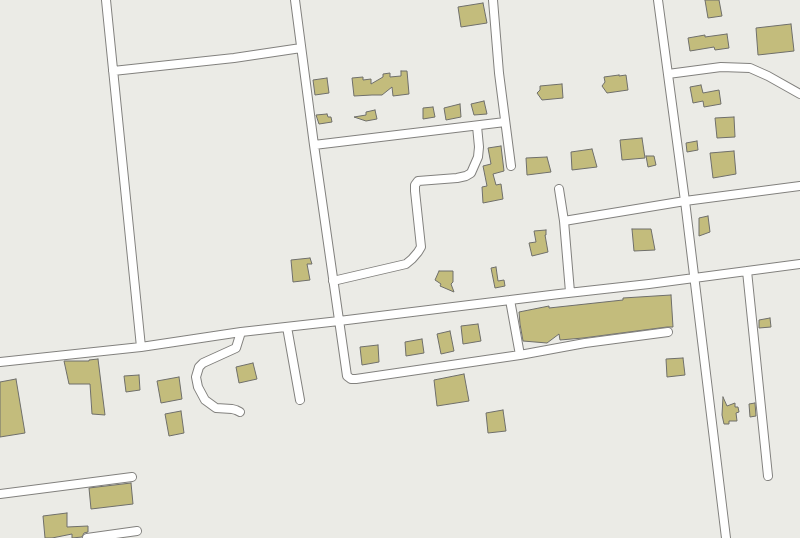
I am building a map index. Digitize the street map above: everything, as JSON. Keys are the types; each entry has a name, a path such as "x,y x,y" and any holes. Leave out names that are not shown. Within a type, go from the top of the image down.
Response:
{"street":[{"path":"106,0 141,347"},
{"path":"295,0 347,376 351,379 356,379 520,355 600,341 668,332"},
{"path":"493,0 499,73 511,166"},
{"path":"658,0 685,201 726,538"},
{"path":"113,71 234,58 301,48"},
{"path":"668,74 721,67 750,68 768,76 800,94"},
{"path":"314,145 505,122"},
{"path":"334,281 406,264 412,259 421,247 415,184 418,181 457,178 471,173 478,157 477,126"},
{"path":"564,221 685,201 800,186"},
{"path":"559,189 564,221 570,292"},
{"path":"0,362 141,347 241,332 800,264"},
{"path":"747,271 768,476"},
{"path":"510,300 520,355"},
{"path":"287,327 300,400"},
{"path":"240,412 232,409 216,408 205,400 198,387 196,377 199,367 203,363 236,348 241,332"},
{"path":"0,494 132,477"},
{"path":"87,538 137,531"}],"building":[{"path":"705,0 719,0 722,16 708,18"},
{"path":"483,3 487,23 461,27 458,7"},
{"path":"791,24 794,51 758,55 756,28"},
{"path":"727,34 729,48 715,50 714,47 690,51 688,38 705,35 705,37"},
{"path":"401,71 407,71 409,94 393,96 392,87 382,95 354,96 352,78 363,77 363,80 371,79 371,84 383,77 383,74 390,73 390,77 401,76"},
{"path":"626,75 628,90 607,93 602,86 605,82 604,77"},
{"path":"327,78 329,93 315,95 313,80"},
{"path":"562,84 563,98 542,100 537,93 540,90 540,86"},
{"path":"701,85 703,93 719,90 721,104 704,107 703,101 693,103 690,87"},
{"path":"484,101 487,114 474,115 471,104"},
{"path":"460,104 461,117 446,120 444,108"},
{"path":"433,107 435,117 423,119 423,108"},
{"path":"375,110 377,119 366,121 354,117 366,115 366,112"},
{"path":"327,114 328,117 331,117 332,122 319,124 316,115"},
{"path":"734,117 735,137 717,138 715,118"},
{"path":"642,138 645,158 622,160 620,140"},
{"path":"697,141 698,150 687,152 686,143"},
{"path":"501,146 504,171 493,174 496,185 501,184 503,199 483,203 482,187 487,186 483,166 491,164 488,148"},
{"path":"592,149 597,167 572,170 571,152"},
{"path":"734,151 736,174 713,178 710,153"},
{"path":"646,156 654,156 656,165 648,167"},
{"path":"547,157 551,172 527,175 526,158"},
{"path":"708,216 710,232 699,236 699,218"},
{"path":"632,229 651,229 655,250 634,251"},
{"path":"546,230 545,235 548,252 532,256 529,243 536,242 534,231"},
{"path":"310,258 312,264 307,264 310,280 293,282 291,260"},
{"path":"496,267 498,281 504,280 505,286 495,288 491,268"},
{"path":"439,271 453,271 453,282 451,284 454,292 440,286 441,284 435,280"},
{"path":"671,295 673,327 560,340 559,334 547,343 523,341 519,312 549,306 549,308 623,300 623,298"},
{"path":"770,318 771,327 759,328 759,320"},
{"path":"478,324 481,341 463,344 461,326"},
{"path":"450,331 454,351 441,354 437,334"},
{"path":"422,339 424,353 406,356 405,342"},
{"path":"378,345 379,362 362,365 360,347"},
{"path":"683,358 685,375 667,377 666,359"},
{"path":"98,359 105,415 92,414 90,384 69,384 64,361 89,361"},
{"path":"253,363 257,379 239,383 236,367"},
{"path":"464,374 469,401 437,406 434,380"},
{"path":"139,375 140,390 126,392 124,376"},
{"path":"179,377 182,399 161,403 157,381"},
{"path":"16,379 25,433 0,437 0,382"},
{"path":"723,397 727,406 735,403 735,407 738,407 739,412 736,413 737,421 729,421 729,424 724,424 722,415"},
{"path":"755,403 756,416 750,417 749,404"},
{"path":"503,410 506,431 488,433 486,413"},
{"path":"181,411 184,433 169,436 165,414"},
{"path":"131,483 133,504 91,509 89,488"},
{"path":"67,513 67,527 88,526 88,532 84,533 82,537 72,538 72,534 45,538 43,516"}]}
